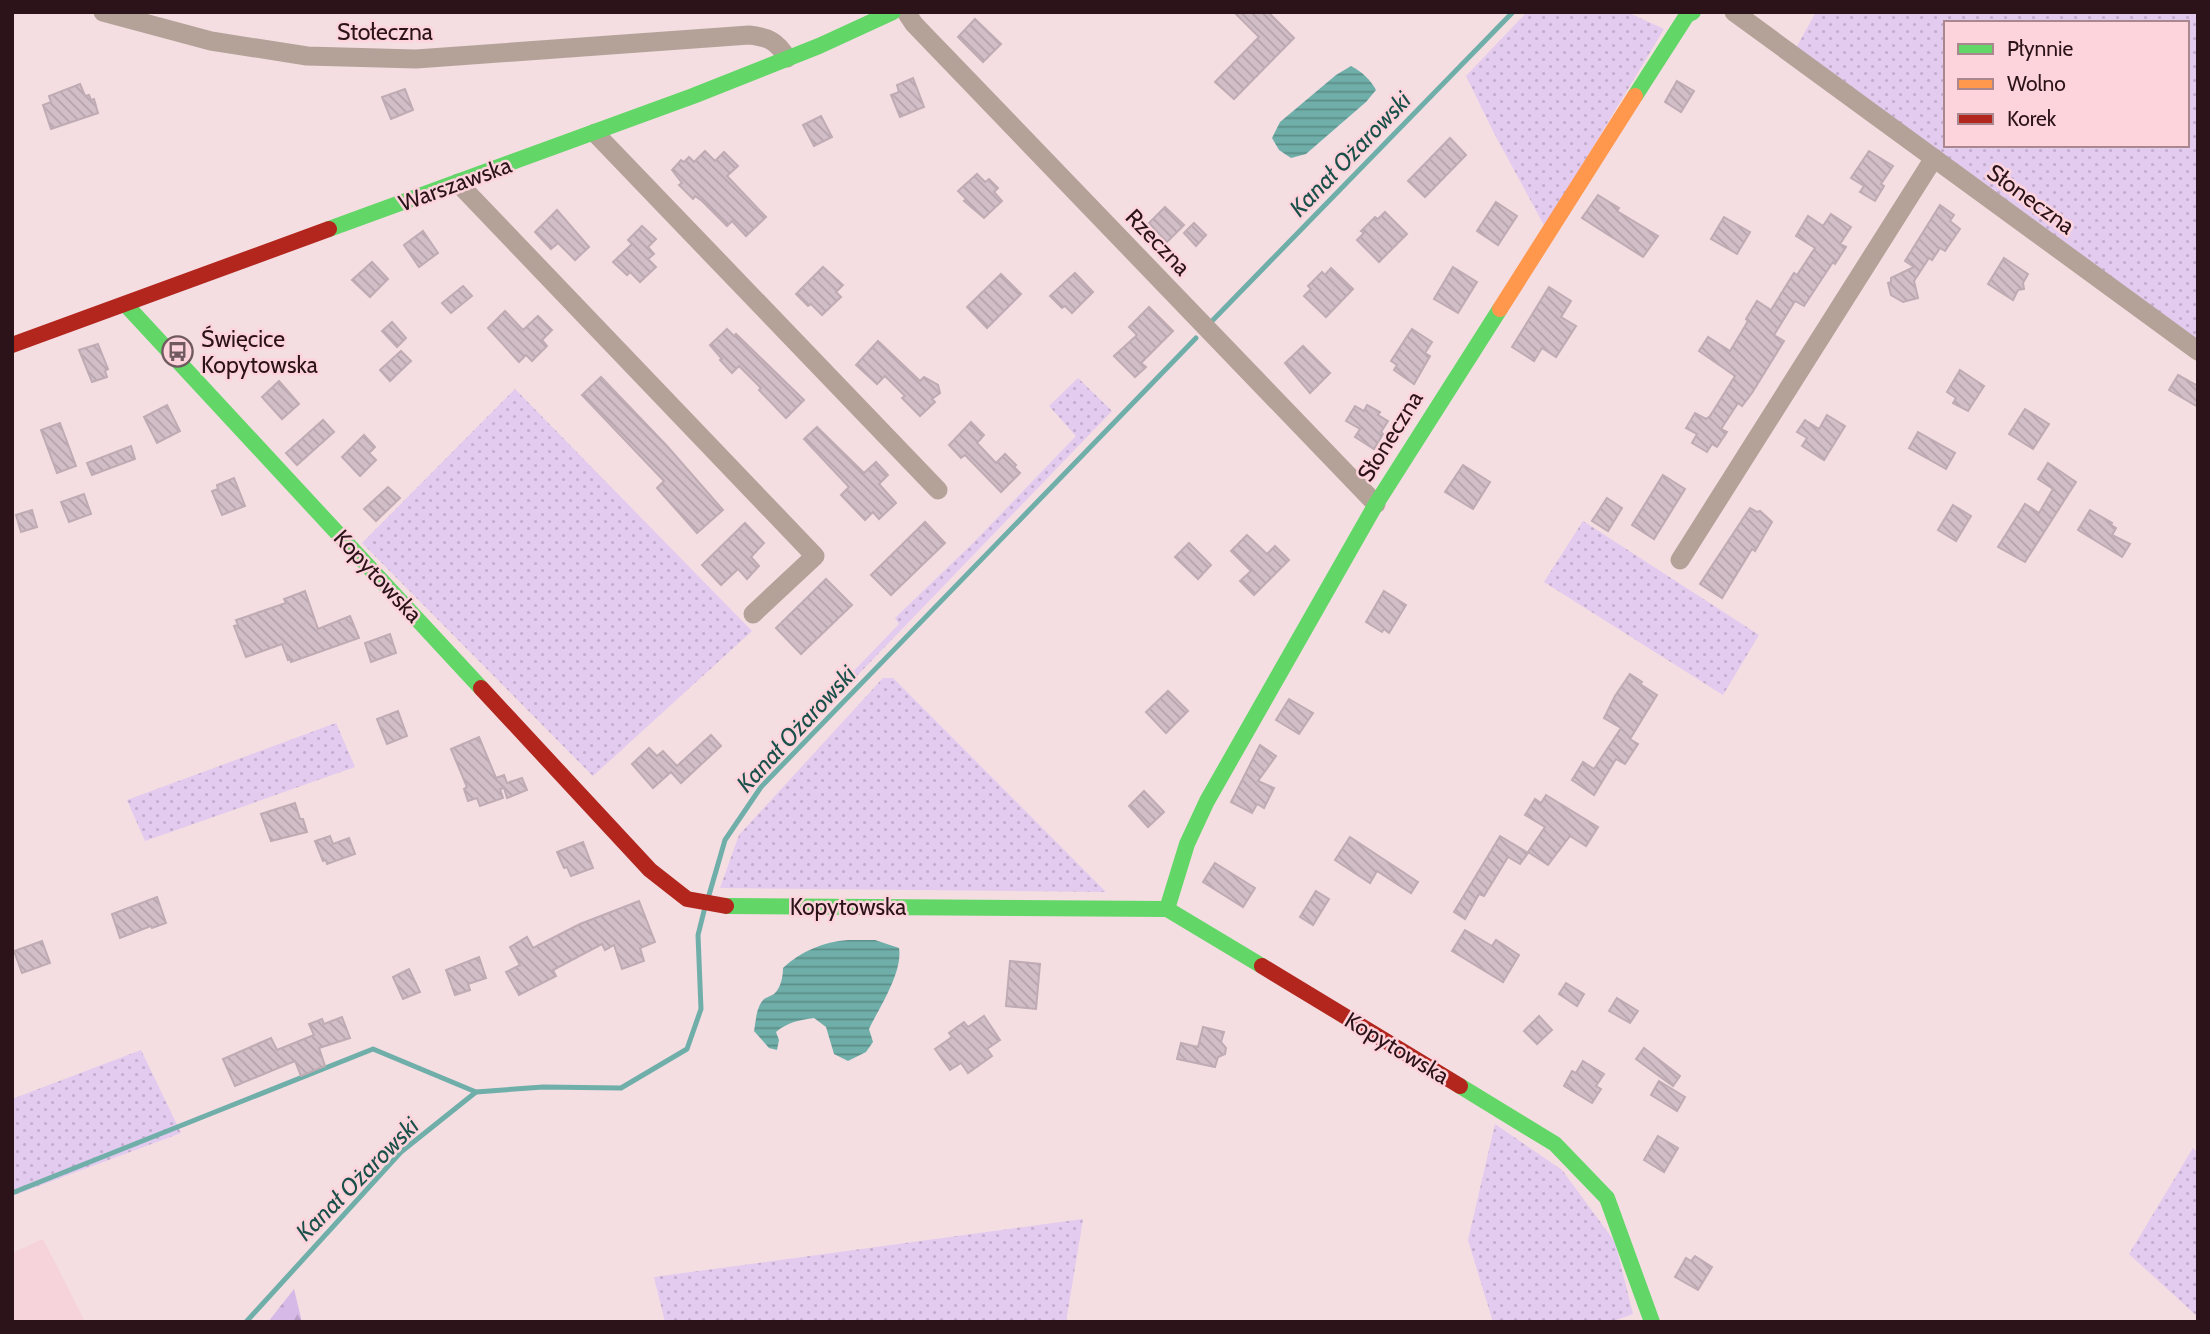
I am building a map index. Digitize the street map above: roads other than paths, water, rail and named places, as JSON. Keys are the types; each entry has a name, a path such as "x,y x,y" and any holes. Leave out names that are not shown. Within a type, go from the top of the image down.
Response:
{"street":[{"name":"Stołeczna","path":"103,12 211,41 307,56 415,59 749,35 766,37 773,41 780,46 787,58"},
{"name":"Warszawska","path":"12,345 694,96 844,36 893,12"},
{"name":"Rzeczna","path":"906,12 914,24 1376,504"},
{"name":"Słoneczna","path":"1734,12 2198,351"},
{"name":"Słoneczna","path":"1167,909 1188,844 1207,802 1376,504 1689,13"},
{"path":"595,133 938,490"},
{"path":"1680,560 1934,158"},
{"path":"458,183 814,556 753,614"},
{"name":"Kopytowska","path":"126,305 650,870 687,899 707,903 1167,909 1555,1144 1607,1198 1652,1322"}],"water":[{"path":"1351,66 1365,76 1376,90 1366,102 1306,154 1291,158 1279,150 1272,138 1280,122 1336,75"},
{"path":"848,940 875,940 899,948 897,968 869,1029 873,1042 866,1052 848,1061 834,1054 826,1027 814,1018 794,1022 780,1029 776,1032 779,1040 777,1050 769,1048 754,1031 756,1019 761,1002 778,989 783,968 813,948"}],"waterway":[{"name":"Kanał Ożarowski","path":"1213,320 1513,12"},
{"name":"Kanał Ożarowski","path":"709,895 725,840 761,787 1196,338"},
{"name":"Kanał Ożarowski","path":"246,1322 401,1152 476,1092 543,1087 621,1088 687,1049 701,1009 698,935 704,911"},
{"path":"12,1193 373,1049 476,1092"}],"place":[{"name":"Święcice Kopytowska","path":"178,352"}]}
